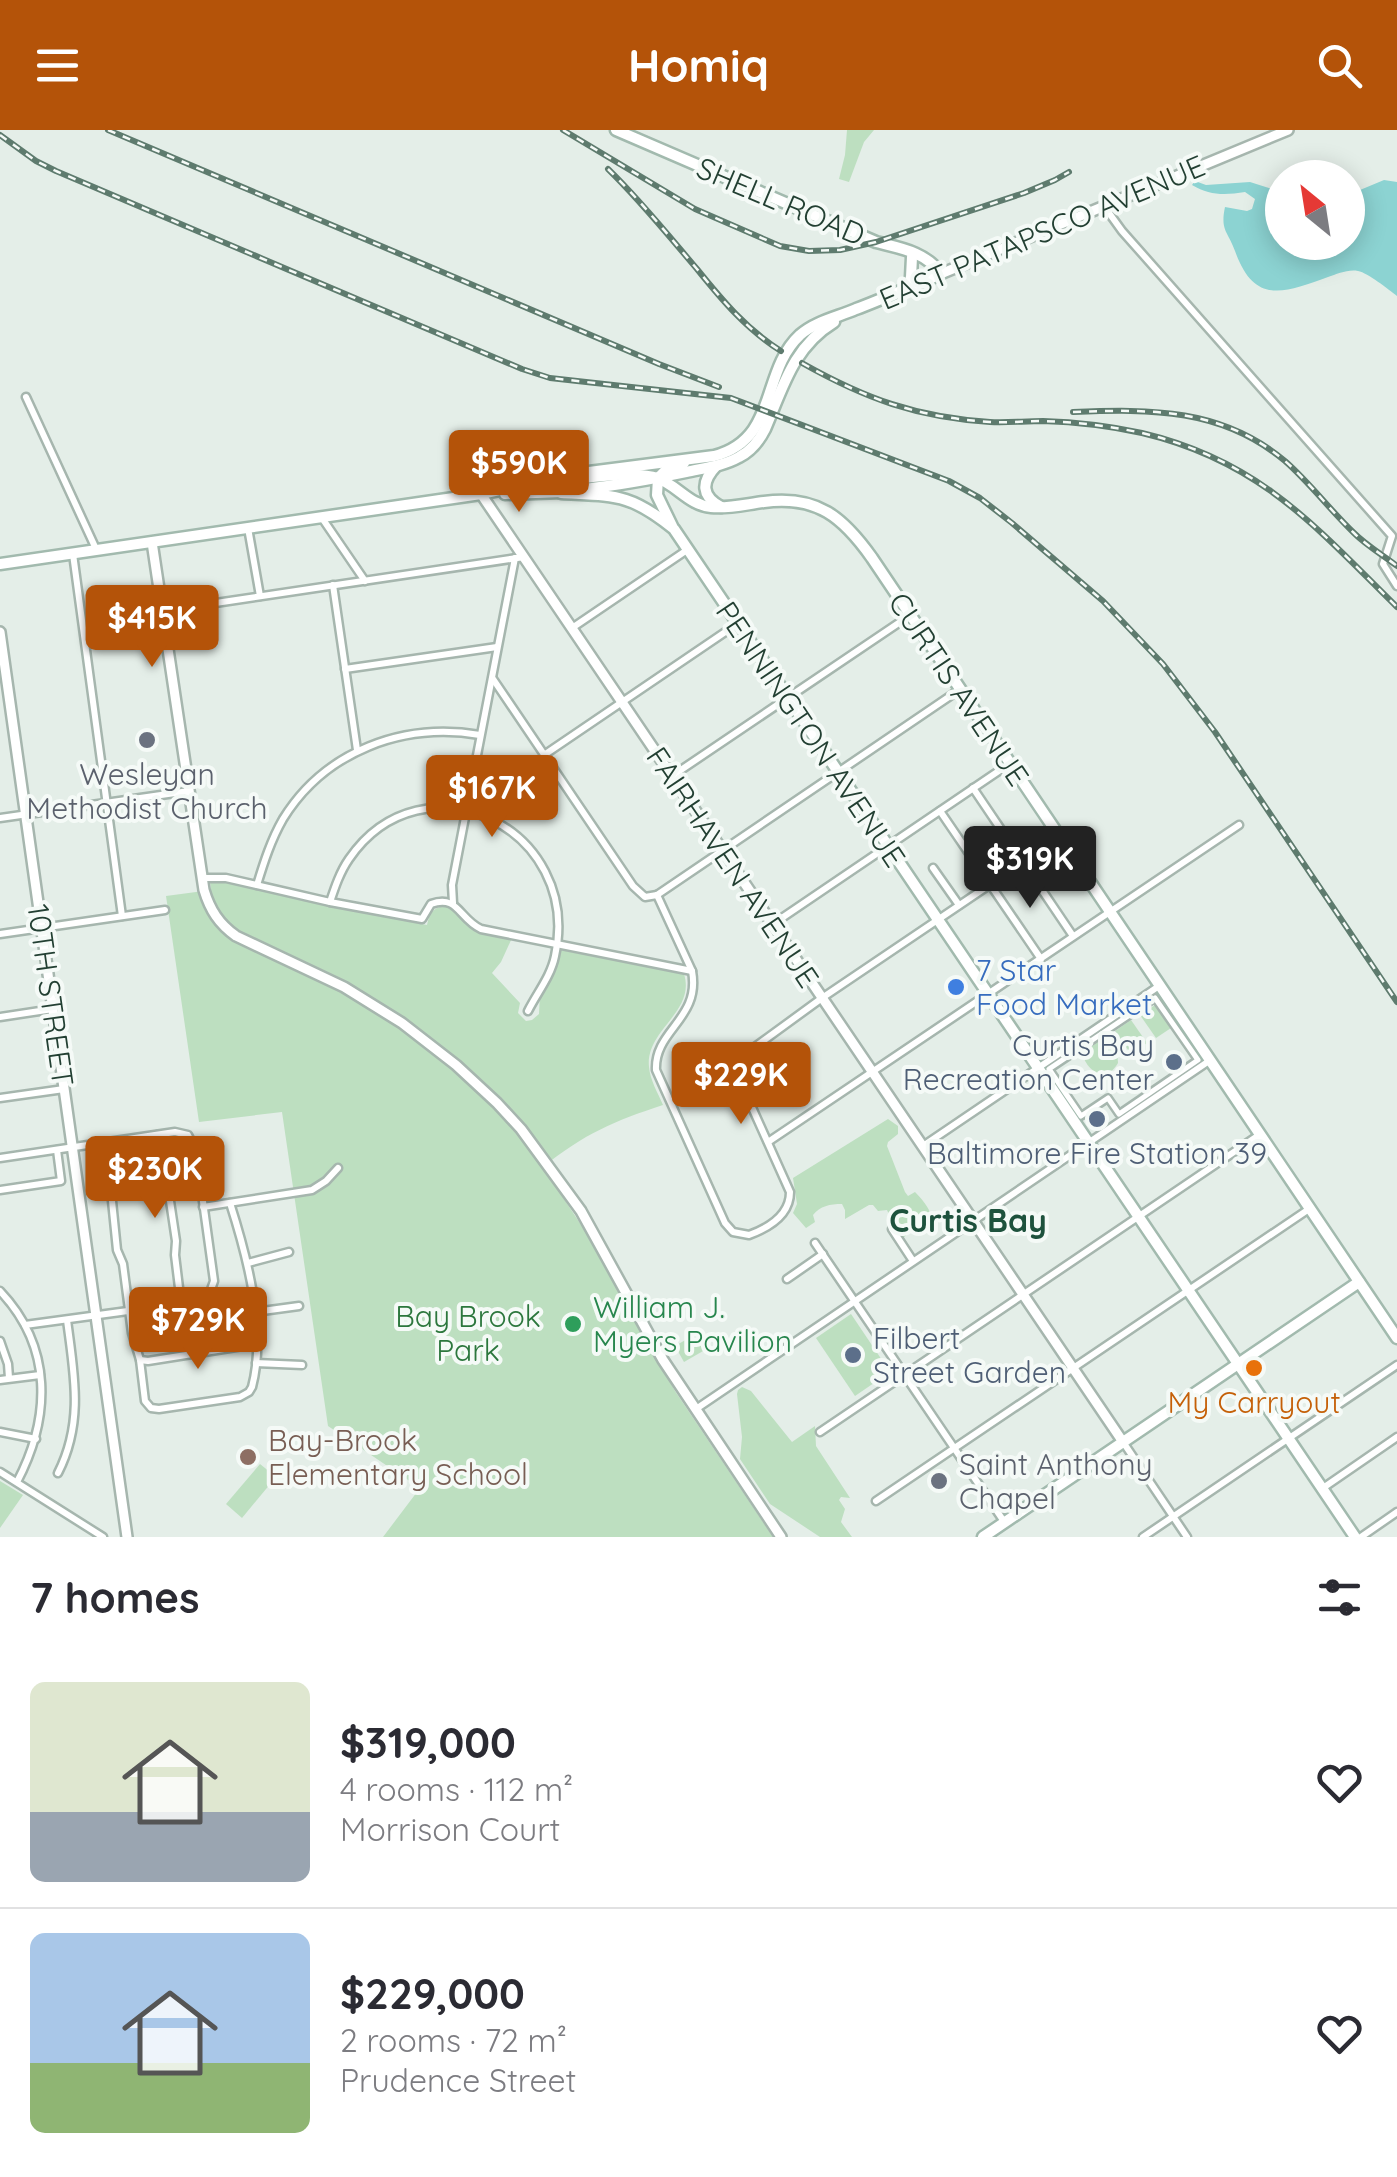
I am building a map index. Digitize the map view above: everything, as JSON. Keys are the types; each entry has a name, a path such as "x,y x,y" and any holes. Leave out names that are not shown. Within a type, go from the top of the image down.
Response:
{"main road":[{"name":"SHELL ROAD","path":"616,130 891,246 938,275"},
{"name":"SHELL ROAD","path":"891,246 917,254 936,266 938,275"},
{"path":"908,288 912,257"},
{"name":"EAST PATAPSCO AVENUE","path":"0,564 482,494 579,473 738,458 755,445 766,429 799,353 818,333 852,311 938,275"},
{"name":"EAST PATAPSCO AVENUE","path":"482,494 561,493 658,478 715,461"},
{"path":"715,461 704,487 709,499 722,507"},
{"path":"520,486 625,475 658,478 657,495 674,529"},
{"name":"CURTIS AVENUE","path":"658,478 699,504 722,507 789,500 806,502 836,516 859,540 1397,1338"},
{"name":"PENNINGTON AVENUE","path":"561,493 632,500 674,529 1358,1537"},
{"path":"984,1537 1359,1282"}],"street":[{"name":"EAST PATAPSCO AVENUE","path":"938,275 1288,130"},
{"path":"1104,206 1392,536 1383,564 1397,586"},
{"path":"26,397 96,550"},
{"name":"FAIRHAVEN AVENUE","path":"482,494 520,558 572,628 1187,1537"},
{"path":"322,518 365,580"},
{"path":"248,528 260,596"},
{"path":"152,542 202,878 212,911 226,929 249,943 375,1005 431,1044 497,1103 540,1152 581,1210 664,1360 781,1537"},
{"path":"572,628 688,550"},
{"path":"72,554 122,916"},
{"path":"162,610 520,558 480,735 452,885 453,903 463,917 481,929 692,971"},
{"path":"334,585 357,750"},
{"path":"672,776 909,616"},
{"path":"544,756 737,624"},
{"name":"10TH STREET","path":"0,632 127,1537"},
{"path":"345,670 498,647"},
{"path":"492,678 633,886 645,897 657,895 959,690"},
{"path":"256,885 272,841 291,808 316,780 357,750 413,734 480,735"},
{"path":"772,924 1009,764"},
{"path":"972,788 1073,937"},
{"path":"0,818 189,792"},
{"path":"330,902 343,868 362,843 390,822 436,808 466,811 509,829 540,860 556,900 558,930 552,968 528,1011"},
{"path":"940,810 1040,959"},
{"path":"768,1142 1239,825"},
{"path":"657,895 692,971 694,985 692,1001 656,1055 656,1070 725,1223 733,1232 748,1235 777,1219 789,1205 790,1192 737,1074 740,1056 1059,838"},
{"path":"934,868 959,906"},
{"path":"202,878 218,877 422,919 431,904 443,900 453,903"},
{"path":"0,934 165,910"},
{"path":"1043,1069 1159,986"},
{"path":"923,1146 1043,1069 1155,998 1198,1060 1118,1114 1108,1098 1081,1116 1043,1069"},
{"path":"0,1017 53,1009"},
{"path":"694,1409 1209,1061"},
{"path":"0,1098 64,1089"},
{"path":"0,1158 175,1132 188,1135 194,1146 204,1207 214,1281 209,1295 181,1304 25,1326"},
{"path":"158,1135 176,1241 174,1255 181,1304"},
{"path":"820,1432 1259,1135"},
{"path":"106,1142 118,1250 148,1406 159,1410 240,1398 249,1392 254,1381 255,1312 248,1263 230,1203"},
{"path":"0,1190 61,1182 57,1150"},
{"path":"204,1207 312,1190 338,1168"},
{"path":"876,1502 1310,1209"},
{"path":"892,1229 913,1261"},
{"path":"816,1243 1004,1523"},
{"path":"248,1263 288,1252"},
{"path":"787,1279 823,1254"},
{"path":"0,1291 25,1326 40,1374 42,1405 36,1439 16,1482"},
{"path":"255,1312 299,1306"},
{"path":"58,1473 74,1426 76,1395 66,1320"},
{"path":"0,1341 8,1364 5,1379 40,1374"},
{"path":"140,1360 256,1344"},
{"path":"256,1364 302,1365"},
{"path":"1144,1537 1397,1365"},
{"path":"0,1432 36,1439"},
{"path":"1322,1488 1397,1437"},
{"path":"0,1472 102,1537"},
{"path":"1358,1537 1397,1512"}],"green space":[{"path":"847,130 874,130 864,142 849,182 839,179"},
{"name":"Bay Brook Park","path":"210,881 228,881 427,925 434,910 450,908 472,929 512,938 492,973 520,1003 518,1013 526,1021 539,1014 540,993 561,950 684,974 683,999 650,1054 651,1077 663,1105 600,1130 543,1167 587,1234 675,1391 773,1537 383,1537 420,1488 328,1426 282,1112 199,1122 166,896 211,890"},
{"path":"1158,1003 1174,1026 1156,1038 1140,1015"},
{"path":"1131,1020 1147,1043 1131,1054 1115,1031"},
{"path":"1108,1035 1117,1050 1118,1063 1108,1073 1097,1073 1082,1053"},
{"path":"888,1119 898,1126 898,1134 887,1146 905,1192 908,1196 915,1192 933,1224 926,1226 911,1212 910,1232 903,1238 887,1210 878,1211 869,1205 845,1219 845,1210 838,1204 819,1209 813,1215 815,1222 806,1228 793,1213 797,1204 793,1178"},
{"name":"Filbert Street Garden","path":"851,1314 890,1372 855,1396 816,1338"},
{"path":"701,1331 710,1347 684,1362 675,1346"},
{"path":"742,1387 751,1391 792,1442 815,1426 816,1446 850,1498 839,1500 845,1509 841,1522 852,1537 820,1537 770,1504 740,1459 742,1437 737,1394"},
{"path":"260,1464 276,1477 242,1518 226,1504"},
{"path":"0,1481 23,1495 0,1528"}],"water":[{"path":"1384,180 1397,182 1397,296 1362,272 1354,271 1297,288 1261,287 1243,268 1223,221 1225,207 1247,211 1252,209 1255,199 1245,192 1218,194 1192,185 1195,181 1206,185 1250,182 1265,187 1265,260 1365,260 1365,188"}],"railway":[{"path":"108,130 719,387"},
{"path":"563,130 695,209 780,246 809,251 840,250 876,242 1024,193 1069,172"},
{"path":"0,135 56,171 522,369 550,378 731,398 949,481 980,498 1103,601 1163,664 1215,732 1397,1002"},
{"path":"608,169 735,313 781,351"},
{"path":"802,363 870,396 938,416 1093,425 1183,445 1253,479 1283,500 1397,607"},
{"path":"1073,412 1158,412 1211,421 1236,431 1285,461 1359,538 1397,566"}],"place":[{"name":"Wesleyan Methodist Church","path":"147,740"},
{"name":"7 Star Food Market","path":"956,987"},
{"name":"Curtis Bay Recreation Center","path":"1174,1062"},
{"name":"Baltimore Fire Station 39","path":"1097,1119"},
{"name":"William J. Myers Pavilion","path":"573,1324"},
{"name":"Filbert Street Garden","path":"853,1355"},
{"name":"My Carryout","path":"1254,1368"},
{"name":"Bay-Brook Elementary School","path":"248,1457"},
{"name":"Saint Anthony Chapel","path":"939,1481"}],"district":[{"name":"Curtis Bay","path":"968,1220"}]}
